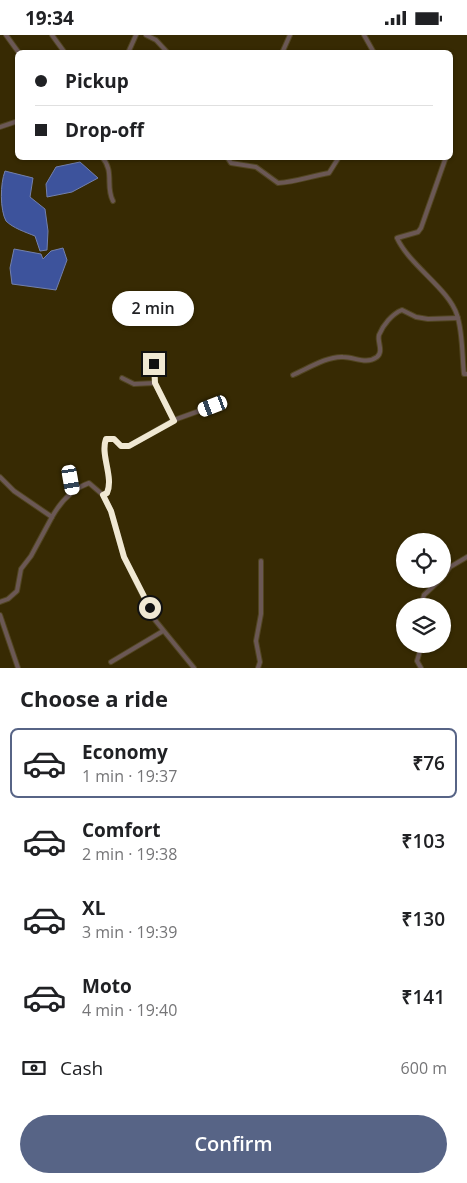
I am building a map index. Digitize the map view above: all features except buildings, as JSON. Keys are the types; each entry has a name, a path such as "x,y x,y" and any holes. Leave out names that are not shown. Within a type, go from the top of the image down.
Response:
{"street":[{"path":"6,35 17,50"},
{"path":"52,35 63,50"},
{"path":"129,50 136,35"},
{"path":"146,35 156,40 165,50"},
{"path":"283,50 290,35"},
{"path":"364,35 373,50"},
{"path":"0,127 15,122"},
{"path":"104,160 108,165 110,191 113,201"},
{"path":"229,160 231,163 256,167 278,183 302,181 308,177 329,173 337,160"},
{"path":"445,160 421,228 418,232 397,238 415,264 449,301 458,318 464,374 467,375"},
{"path":"293,375 331,359 343,357 370,360 376,357 380,350 378,337 387,322 402,309 422,318 458,318"},
{"path":"154,364 155,383 174,421"},
{"path":"122,378 134,384 155,383"},
{"path":"103,495 109,489 108,464 104,445 106,439 114,439 121,446 129,446 174,421 213,406"},
{"path":"70,469 73,491"},
{"path":"0,477 14,491 52,517"},
{"path":"0,602 8,599 16,591 21,569 31,556 52,517 65,498 73,491 90,483 103,495 111,511 124,557 155,619 194,668"},
{"path":"451,566 467,557"},
{"path":"258,668 260,662 256,641 261,614 261,561"},
{"path":"423,598 431,588"},
{"path":"0,615 18,668"},
{"path":"111,662 164,631"},
{"path":"419,653 417,661 421,668"}],"water":[{"path":"80,162 98,178 72,192 47,197 46,184 56,167"},
{"path":"5,171 33,178 30,197 45,209 48,231 47,250 40,251 35,236 16,228 6,221 1,197"},
{"path":"63,248 67,260 56,290 12,284 10,268 14,249 41,254 43,259 51,251"}],"route":[{"path":"150,608 124,557 111,511 103,495 109,489 108,464 104,445 106,439 114,439 121,446 129,446 174,421 155,383 154,364"}]}
